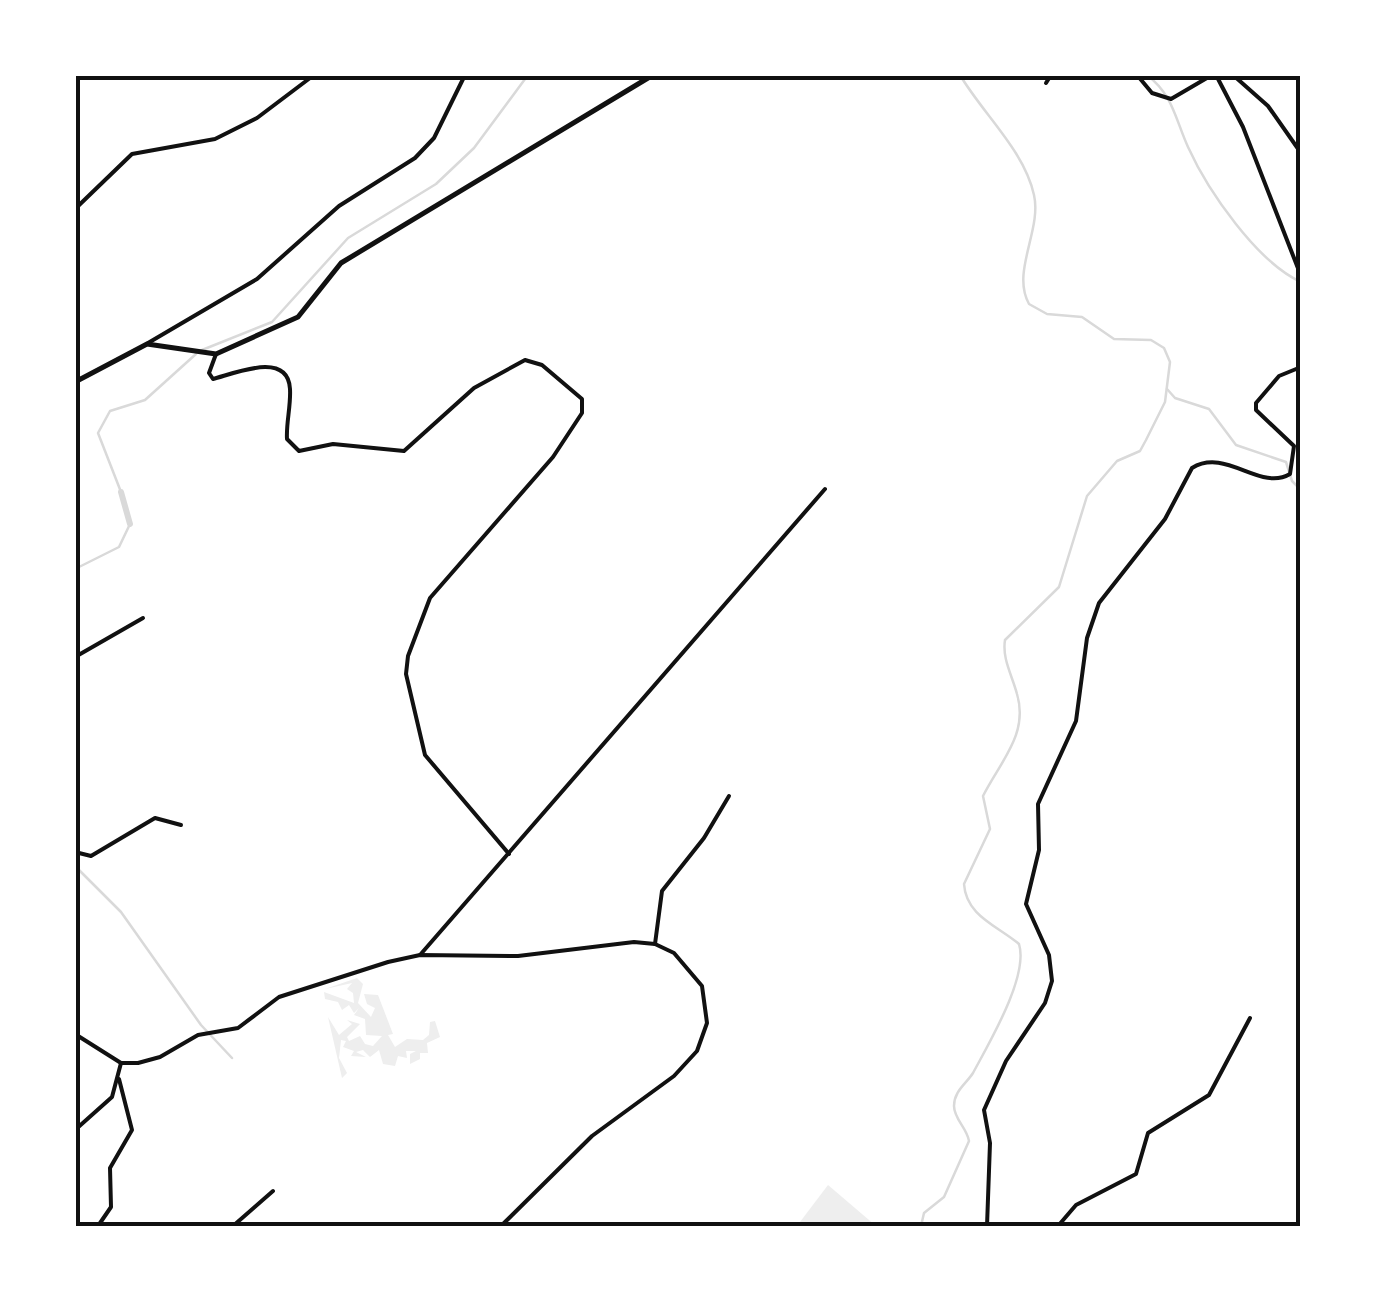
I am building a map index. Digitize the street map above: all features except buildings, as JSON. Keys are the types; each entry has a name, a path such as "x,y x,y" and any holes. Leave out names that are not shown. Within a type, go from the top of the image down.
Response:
{"main road":[{"path":"75,382 146,344 216,354 298,317 341,263 653,75"}],"street":[{"path":"75,209 132,154 215,139 256,118 314,75"},
{"path":"146,344 257,280 340,206 415,158 440,128 465,75"},
{"path":"1046,83 1051,75"},
{"path":"1137,75 1146,89 1165,98 1182,96 1214,75 1243,127 1301,276"},
{"path":"1233,75 1268,106 1301,153"},
{"path":"216,354 210,378 254,367 284,375 290,390 286,439 299,451 333,444 404,452 474,388 525,360 542,366 582,400 582,413 553,457 430,598 408,656 408,681 418,710 418,736 425,755 509,854"},
{"path":"987,1226 990,1143 984,1110 1006,1061 1051,988 1049,955 1028,911 1026,894 1039,850 1038,804 1076,721 1095,613 1165,519 1192,468 1214,460 1286,478 1293,464 1294,446 1256,410 1256,403 1279,376 1301,367"},
{"path":"420,955 825,488"},
{"path":"75,657 144,618"},
{"path":"654,944 662,890 704,838 729,796"},
{"path":"75,852 92,856 155,818 181,825"},
{"path":"75,1034 121,1063 148,1061 198,1034 232,1031 269,1002 307,986 420,955 486,958 634,942 654,944 687,965 702,986 707,1023 697,1052 674,1076 592,1136 501,1226"},
{"path":"1058,1226 1082,1201 1136,1174 1148,1133 1209,1095 1250,1018"},
{"path":"75,1130 108,1103 119,1079 121,1063"},
{"path":"98,1226 111,1207 110,1168 132,1130 119,1079"},
{"path":"233,1226 273,1191"}],"shaded area":[{"path":"357,978 363,984 358,1003 371,1017 375,1008 367,1004 364,994 378,995 395,1047 407,1039 423,1040 429,1035 430,1022 435,1021 440,1037 427,1043 428,1053 420,1053 420,1059 410,1064 410,1054 416,1051 406,1051 407,1058 398,1056 395,1066 383,1064 379,1050 370,1057 363,1050 356,1052 366,1057 351,1056 354,1051 343,1047 346,1041 341,1040 339,1058 347,1073 342,1078 328,1017 339,1035 352,1024 347,1020 360,1024 347,1037 349,1041 360,1036 365,1044 373,1046 382,1036 366,1035 365,1019 354,1015 359,1008 354,1013 349,1005 342,1010 338,1002 325,999 324,992 354,1003 353,993 347,989 352,983 325,989"},
{"path":"828,1185 876,1226 797,1226"}],"waterway":[{"path":"202,350 272,322 348,238 436,184 474,148 528,75"},
{"path":"921,1226 924,1213 944,1197 969,1141 956,1115 955,1101 997,1027 1013,991 1021,958 1019,944 970,904 964,884 990,829 983,796 1011,747 1019,722 1020,708 1006,660 1005,640 1059,587 1087,496 1117,461 1140,451 1165,402 1170,362 1164,348 1151,340 1114,339 1082,317 1047,314 1029,304 1023,278 1034,222 1034,195 1012,148 960,75"},
{"path":"1147,75 1168,99 1197,165 1221,204 1268,259 1301,282"},
{"path":"121,492 98,433 110,411 145,400 196,354"},
{"path":"1167,389 1175,398 1209,409 1236,445 1286,462 1292,481 1301,490"},
{"path":"121,492 130,524"},
{"path":"75,569 119,547 130,524"},
{"path":"75,866 121,912 201,1025 232,1058"}]}
